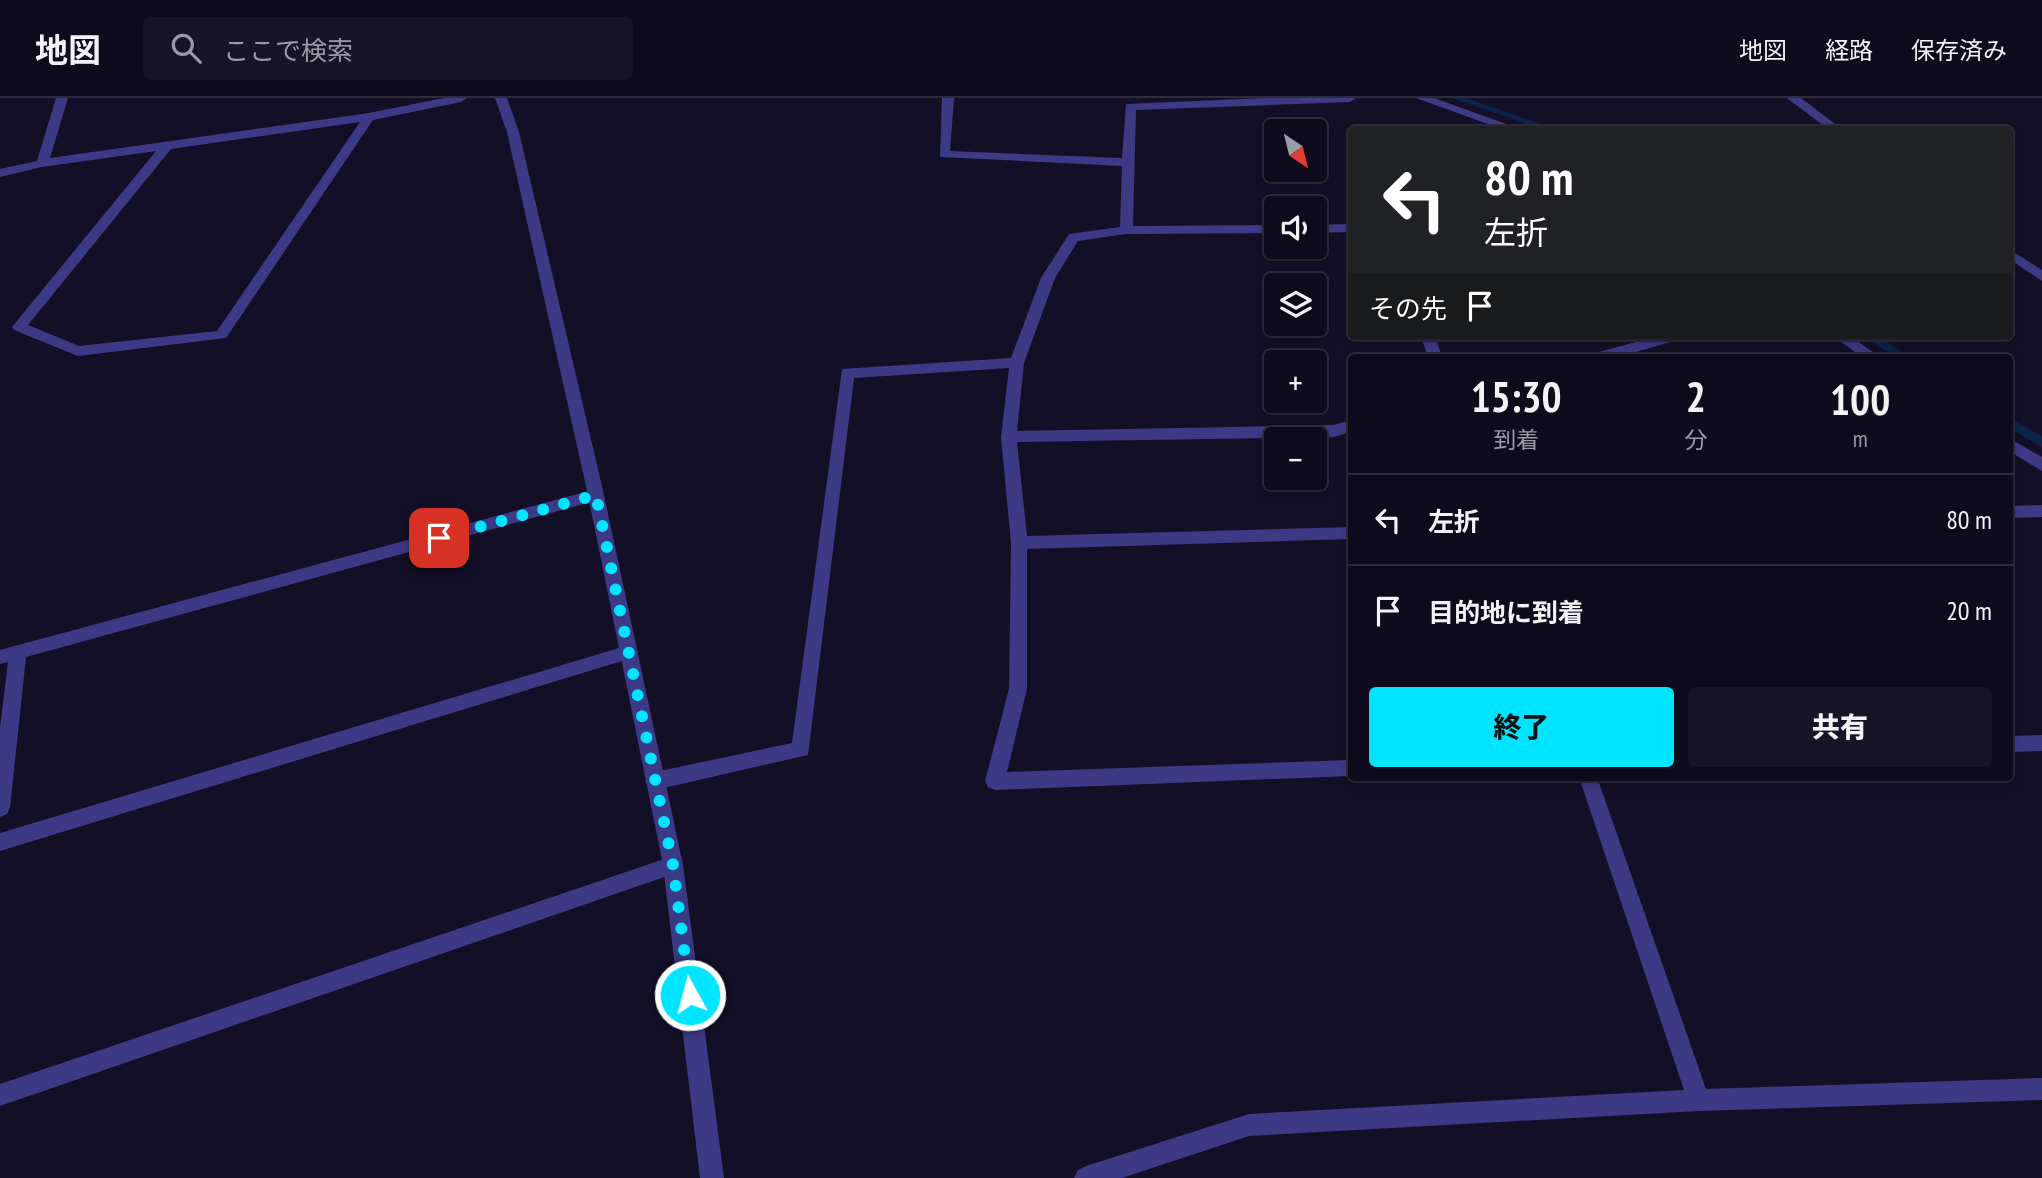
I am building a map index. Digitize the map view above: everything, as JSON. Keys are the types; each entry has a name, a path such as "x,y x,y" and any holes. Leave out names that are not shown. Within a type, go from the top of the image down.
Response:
{"street":[{"path":"42,163 62,98"},
{"path":"0,173 42,163 369,117 461,98"},
{"path":"501,98 513,132 596,495 673,865 712,1178"},
{"path":"948,98 944,154 1126,162"},
{"path":"1126,230 1126,162 1130,107 1350,98"},
{"path":"1422,98 1505,126"},
{"path":"1793,98 1832,126"},
{"path":"168,144 19,327 78,351 221,335 369,117"},
{"path":"1327,229 1348,228"},
{"path":"1264,229 1126,230 1074,237 1048,278 1017,363 1009,437 1019,543 1018,689 995,781 1348,768"},
{"path":"2013,256 2042,277"},
{"path":"1611,354 1662,340"},
{"path":"1846,340 1868,354"},
{"path":"655,781 801,748 847,373 1017,363"},
{"path":"1009,437 1334,431 1348,427"},
{"path":"2013,447 2042,465"},
{"path":"0,808 9,655 596,495"},
{"path":"2013,512 2042,511"},
{"path":"1019,543 1348,533"},
{"path":"0,842 629,652"},
{"path":"2013,744 2042,743"},
{"path":"1589,781 1699,1100"},
{"path":"0,1095 673,865"},
{"path":"1086,1178 1250,1125 1699,1100 2042,1089"}],"waterway":[{"path":"1457,98 1543,126"},
{"path":"1876,340 1899,354"},
{"path":"2013,424 2042,442"}],"route":[{"path":"439,538 596,495 673,865 690,995"}]}
